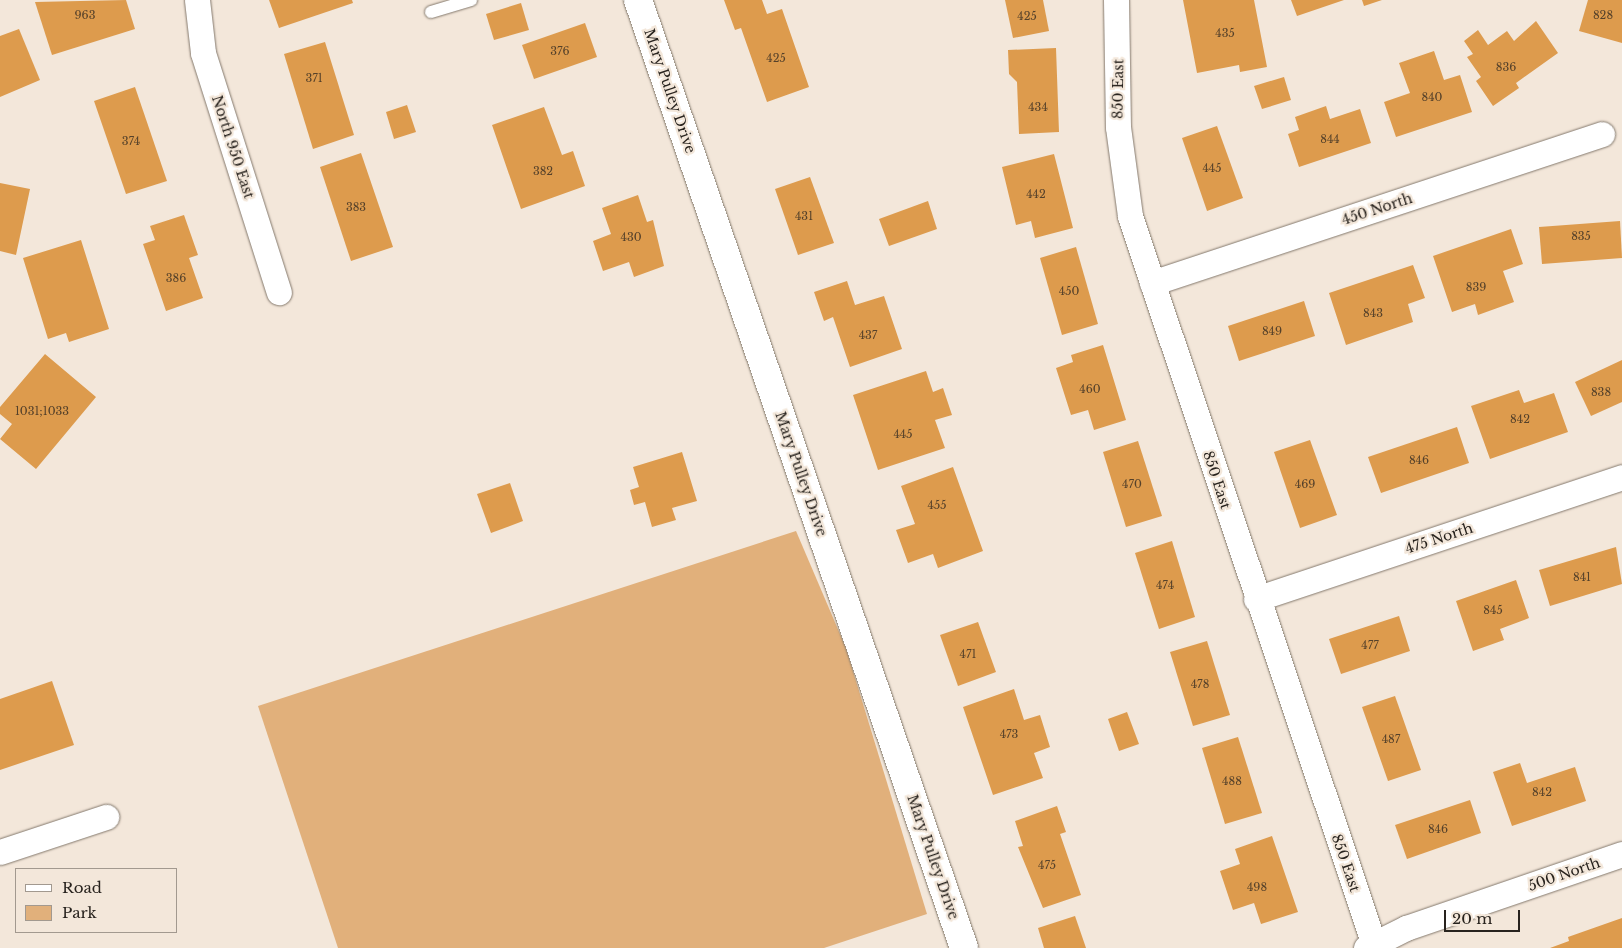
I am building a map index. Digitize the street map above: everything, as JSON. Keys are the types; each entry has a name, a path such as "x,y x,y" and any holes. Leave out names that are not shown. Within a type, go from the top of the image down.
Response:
{"street":[{"name":"North 950 East","path":"197,0 203,53 279,292"},
{"name":"Mary Pulley Drive","path":"638,0 964,948"},
{"name":"850 East","path":"1116,0 1120,154 1130,216 1372,947"},
{"name":"450 North","path":"1152,283 1602,134"},
{"name":"475 North","path":"1256,599 1622,477"},
{"path":"0,852 106,817"},
{"name":"500 North","path":"1372,947 1622,854"}],"lane":[{"path":"431,12 470,0"}],"green space":[{"path":"796,531 846,648 927,914 824,948 338,948 258,706"}],"building":[{"path":"126,0 135,29 52,55 35,2"},
{"path":"269,0 352,0 353,3 279,28"},
{"path":"724,0 762,0 767,14 782,9 809,87 767,102 741,28 735,30"},
{"path":"1005,0 1043,0 1049,31 1013,38"},
{"path":"1183,0 1254,0 1267,67 1240,72 1239,65 1197,73"},
{"path":"1291,0 1344,0 1297,16"},
{"path":"1362,0 1382,0 1364,6"},
{"path":"1588,0 1622,0 1622,43 1579,31"},
{"path":"521,3 529,30 494,40 486,14"},
{"path":"1536,21 1558,53 1516,83 1519,88 1493,106 1476,81 1481,77 1467,57 1473,54 1464,41 1478,30 1488,45 1507,31 1514,41"},
{"path":"585,23 597,57 534,79 522,45"},
{"path":"19,29 40,80 0,97 0,36"},
{"path":"325,42 354,135 313,149 284,54"},
{"path":"1056,48 1059,132 1019,134 1017,82 1009,74 1008,50"},
{"path":"1434,51 1444,80 1460,75 1472,112 1396,137 1384,102 1410,93 1399,63"},
{"path":"1284,77 1291,100 1262,109 1254,86"},
{"path":"135,87 167,181 126,194 94,101"},
{"path":"407,105 416,132 394,139 386,112"},
{"path":"1326,106 1330,119 1360,109 1371,143 1299,167 1288,134 1299,130 1295,117"},
{"path":"544,107 562,155 573,151 585,186 521,209 492,125"},
{"path":"1217,126 1243,198 1207,211 1182,138"},
{"path":"361,153 393,247 351,261 320,167"},
{"path":"1054,154 1073,228 1035,238 1031,221 1016,225 1002,167"},
{"path":"810,177 834,243 798,255 775,189"},
{"path":"0,183 30,189 16,255 0,251"},
{"path":"638,195 647,222 653,220 664,266 634,277 629,262 603,271 593,241 611,234 602,208"},
{"path":"928,201 937,229 889,246 879,219"},
{"path":"184,215 198,255 189,258 203,298 166,311 143,244 155,240 150,226"},
{"path":"1620,221 1622,258 1542,264 1539,227"},
{"path":"1511,229 1523,264 1503,271 1514,302 1478,315 1475,304 1452,312 1433,256"},
{"path":"81,240 109,329 69,342 66,333 48,339 23,258"},
{"path":"1076,247 1098,324 1062,335 1040,258"},
{"path":"1413,265 1425,298 1408,304 1413,322 1346,345 1329,293"},
{"path":"847,281 855,305 884,296 902,349 850,367 833,317 824,321 814,292"},
{"path":"1304,301 1315,336 1239,361 1228,326"},
{"path":"1103,345 1126,420 1094,430 1088,410 1071,415 1056,368 1073,362 1071,355"},
{"path":"45,354 96,397 36,469 0,439 12,424 0,414 0,407"},
{"path":"1622,360 1622,402 1591,416 1575,382"},
{"path":"926,371 933,392 943,388 952,415 935,420 945,448 878,470 853,395"},
{"path":"1519,390 1524,403 1554,393 1568,432 1490,459 1471,406"},
{"path":"1457,427 1469,463 1381,493 1368,457"},
{"path":"1310,440 1337,515 1300,528 1274,452"},
{"path":"1138,441 1162,516 1126,527 1103,452"},
{"path":"682,452 697,501 672,508 676,520 652,527 645,502 634,505 630,490 639,487 633,467"},
{"path":"953,467 983,551 938,568 933,554 908,563 896,530 915,524 901,486"},
{"path":"510,483 523,521 491,533 477,494"},
{"path":"1172,541 1195,617 1159,629 1135,553"},
{"path":"1616,547 1622,584 1550,606 1539,570"},
{"path":"1516,580 1529,618 1500,629 1504,640 1473,651 1456,601"},
{"path":"1399,616 1410,651 1341,674 1329,639"},
{"path":"978,622 996,672 958,686 940,635"},
{"path":"1207,641 1230,715 1193,726 1170,652"},
{"path":"52,681 74,745 0,770 0,699"},
{"path":"1014,689 1024,720 1040,715 1050,747 1034,753 1043,778 993,795 963,707"},
{"path":"1395,696 1421,770 1388,781 1362,707"},
{"path":"1127,712 1139,744 1119,751 1108,719"},
{"path":"1238,737 1262,813 1225,824 1202,748"},
{"path":"1520,763 1527,783 1575,767 1586,801 1512,826 1493,772"},
{"path":"1470,800 1481,833 1407,859 1395,825"},
{"path":"1057,806 1066,832 1060,834 1081,895 1043,908 1018,847 1023,846 1015,821"},
{"path":"1272,836 1298,912 1261,924 1254,903 1233,910 1220,871 1240,864 1235,849"},
{"path":"1075,916 1086,948 1044,948 1038,928"},
{"path":"1622,918 1622,948 1550,948 1569,941 1568,937"}]}
